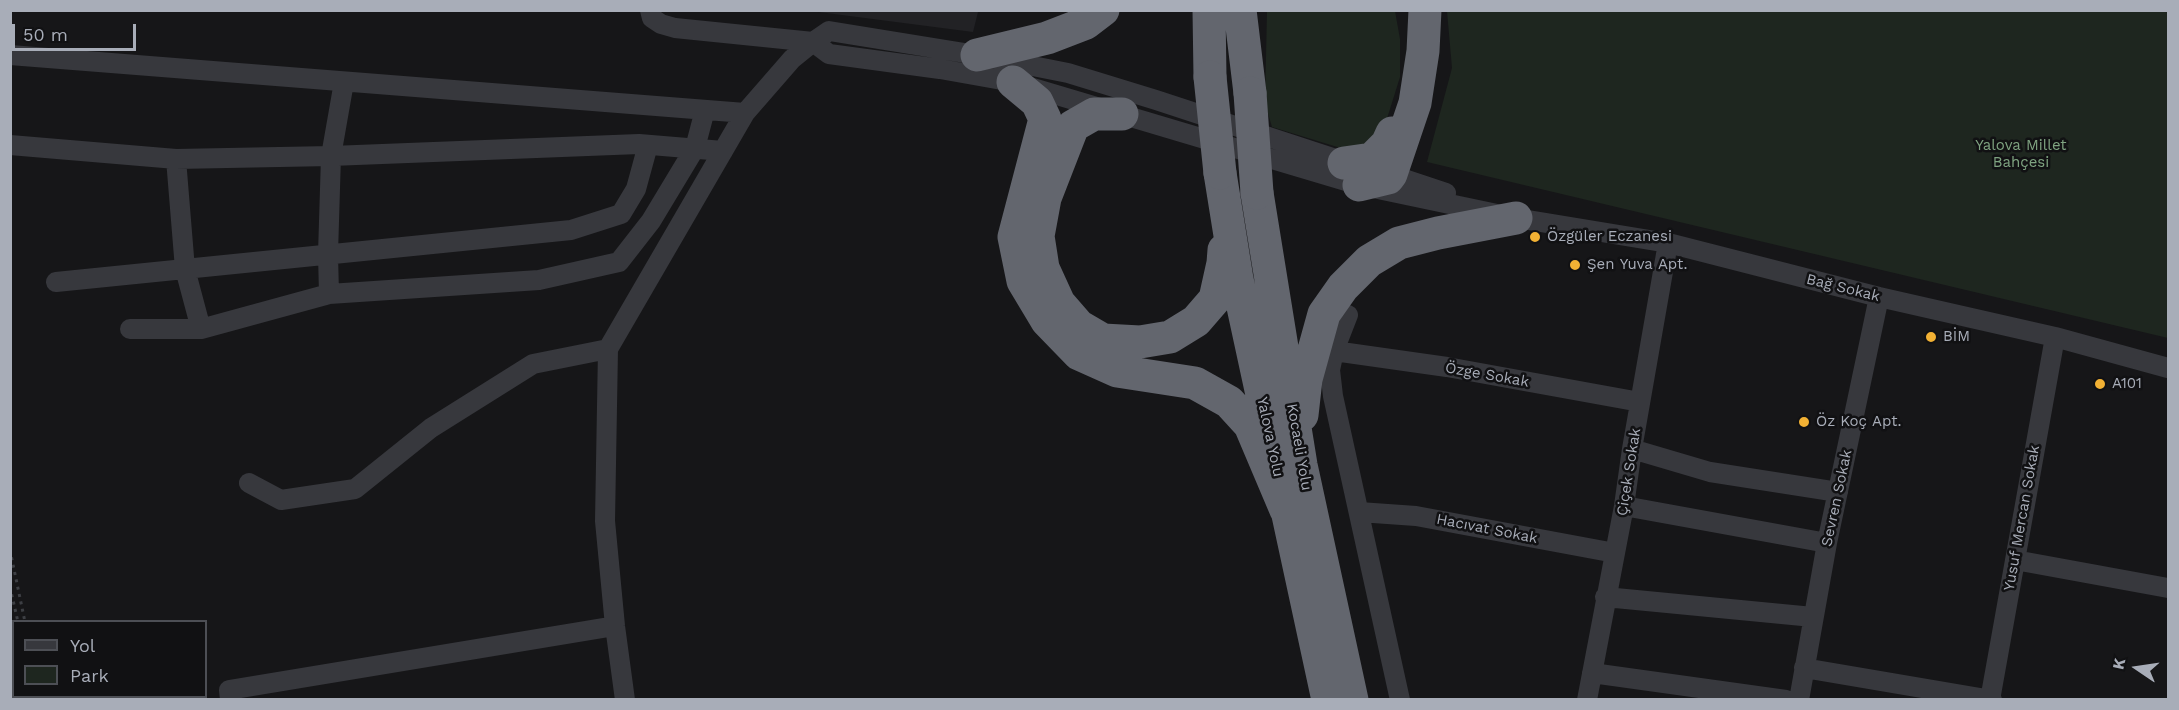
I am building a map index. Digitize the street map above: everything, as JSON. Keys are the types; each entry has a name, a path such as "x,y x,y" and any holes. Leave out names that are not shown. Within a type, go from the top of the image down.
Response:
{"highway":[{"path":"977,55 1047,38 1086,23 1103,10"},
{"path":"1352,174 1387,144 1400,109 1410,70 1410,10"},
{"path":"1352,174 1388,178 1391,174 1415,103 1423,51 1425,10"},
{"name":"Yalova Yolu","path":"1233,12 1210,77 1220,173 1237,279 1328,699"},
{"name":"Kocaeli̇ Yolu","path":"1233,12 1250,93 1257,193 1300,465 1352,699"},
{"path":"1013,82 1037,102 1046,119 1014,237 1023,281 1047,321 1079,354 1117,371 1195,383 1229,402 1250,425 1286,510"},
{"path":"1122,114 1094,114 1073,126 1046,198 1038,236 1043,268 1059,303 1079,326 1103,340 1140,342 1170,337 1196,321 1215,299 1223,263 1226,209"},
{"path":"1300,465 1303,405 1313,348 1324,314 1343,287 1370,261 1399,243 1438,232 1516,219"}],"street":[{"path":"650,10 652,18 661,24 675,28 813,42 829,54 940,69 1013,82 1122,114 1516,219"},
{"path":"625,699 605,521 608,349 745,113 792,59 813,42 829,31 977,55 1068,73 1156,100 1352,174"},
{"path":"10,55 745,113"},
{"path":"329,294 331,156 344,82"},
{"path":"130,329 201,329 329,294 539,280 619,262 651,221 695,148 705,110"},
{"path":"10,146 176,159 648,145 723,151"},
{"path":"56,282 571,230 621,214 636,189 648,145"},
{"path":"176,159 185,269 201,329"},
{"path":"1391,174 1516,219"},
{"name":"Bağ Sokak","path":"1516,219 1668,243 1879,297 2055,337 2169,368"},
{"name":"Çiçek Sokak","path":"1587,699 1624,506 1668,243"},
{"name":"Sevren Sokak","path":"1799,699 1827,543 1879,297"},
{"path":"1348,315 1334,351 1330,370 1400,699"},
{"name":"Yusuf Mercan Sokak","path":"1991,699 2055,337"},
{"path":"249,483 281,500 356,489 431,428 533,364 608,349"},
{"name":"Özge Sokak","path":"1334,351 1447,368 1640,402"},
{"path":"1632,449 1710,472 1838,492"},
{"path":"1624,506 1827,543"},
{"name":"Hacıvat Sokak","path":"1359,512 1416,516 1615,553"},
{"path":"2015,560 2169,588"},
{"path":"1605,597 1813,617"},
{"path":"230,699 229,690 615,626"},
{"path":"1804,668 1991,699"},
{"path":"1592,673 1786,699"}],"path":[{"path":"10,550 26,620"},
{"path":"10,587 18,620"}],"shaded area":[{"path":"811,11 996,11 978,12 973,32"}],"green space":[{"path":"1267,11 1395,11 1400,39 1400,77 1385,125 1357,153 1272,127 1265,103"},
{"name":"Yalova Millet Bahçesi","path":"1447,11 2168,11 2168,338 1427,162 1452,68"}],"place":[{"name":"Özgüler Eczanesi","path":"1535,237"},
{"name":"Şen Yuva Apt.","path":"1575,265"},
{"name":"BİM","path":"1931,337"},
{"name":"A101","path":"2100,384"},
{"name":"Öz Koç Apt.","path":"1804,422"}]}
